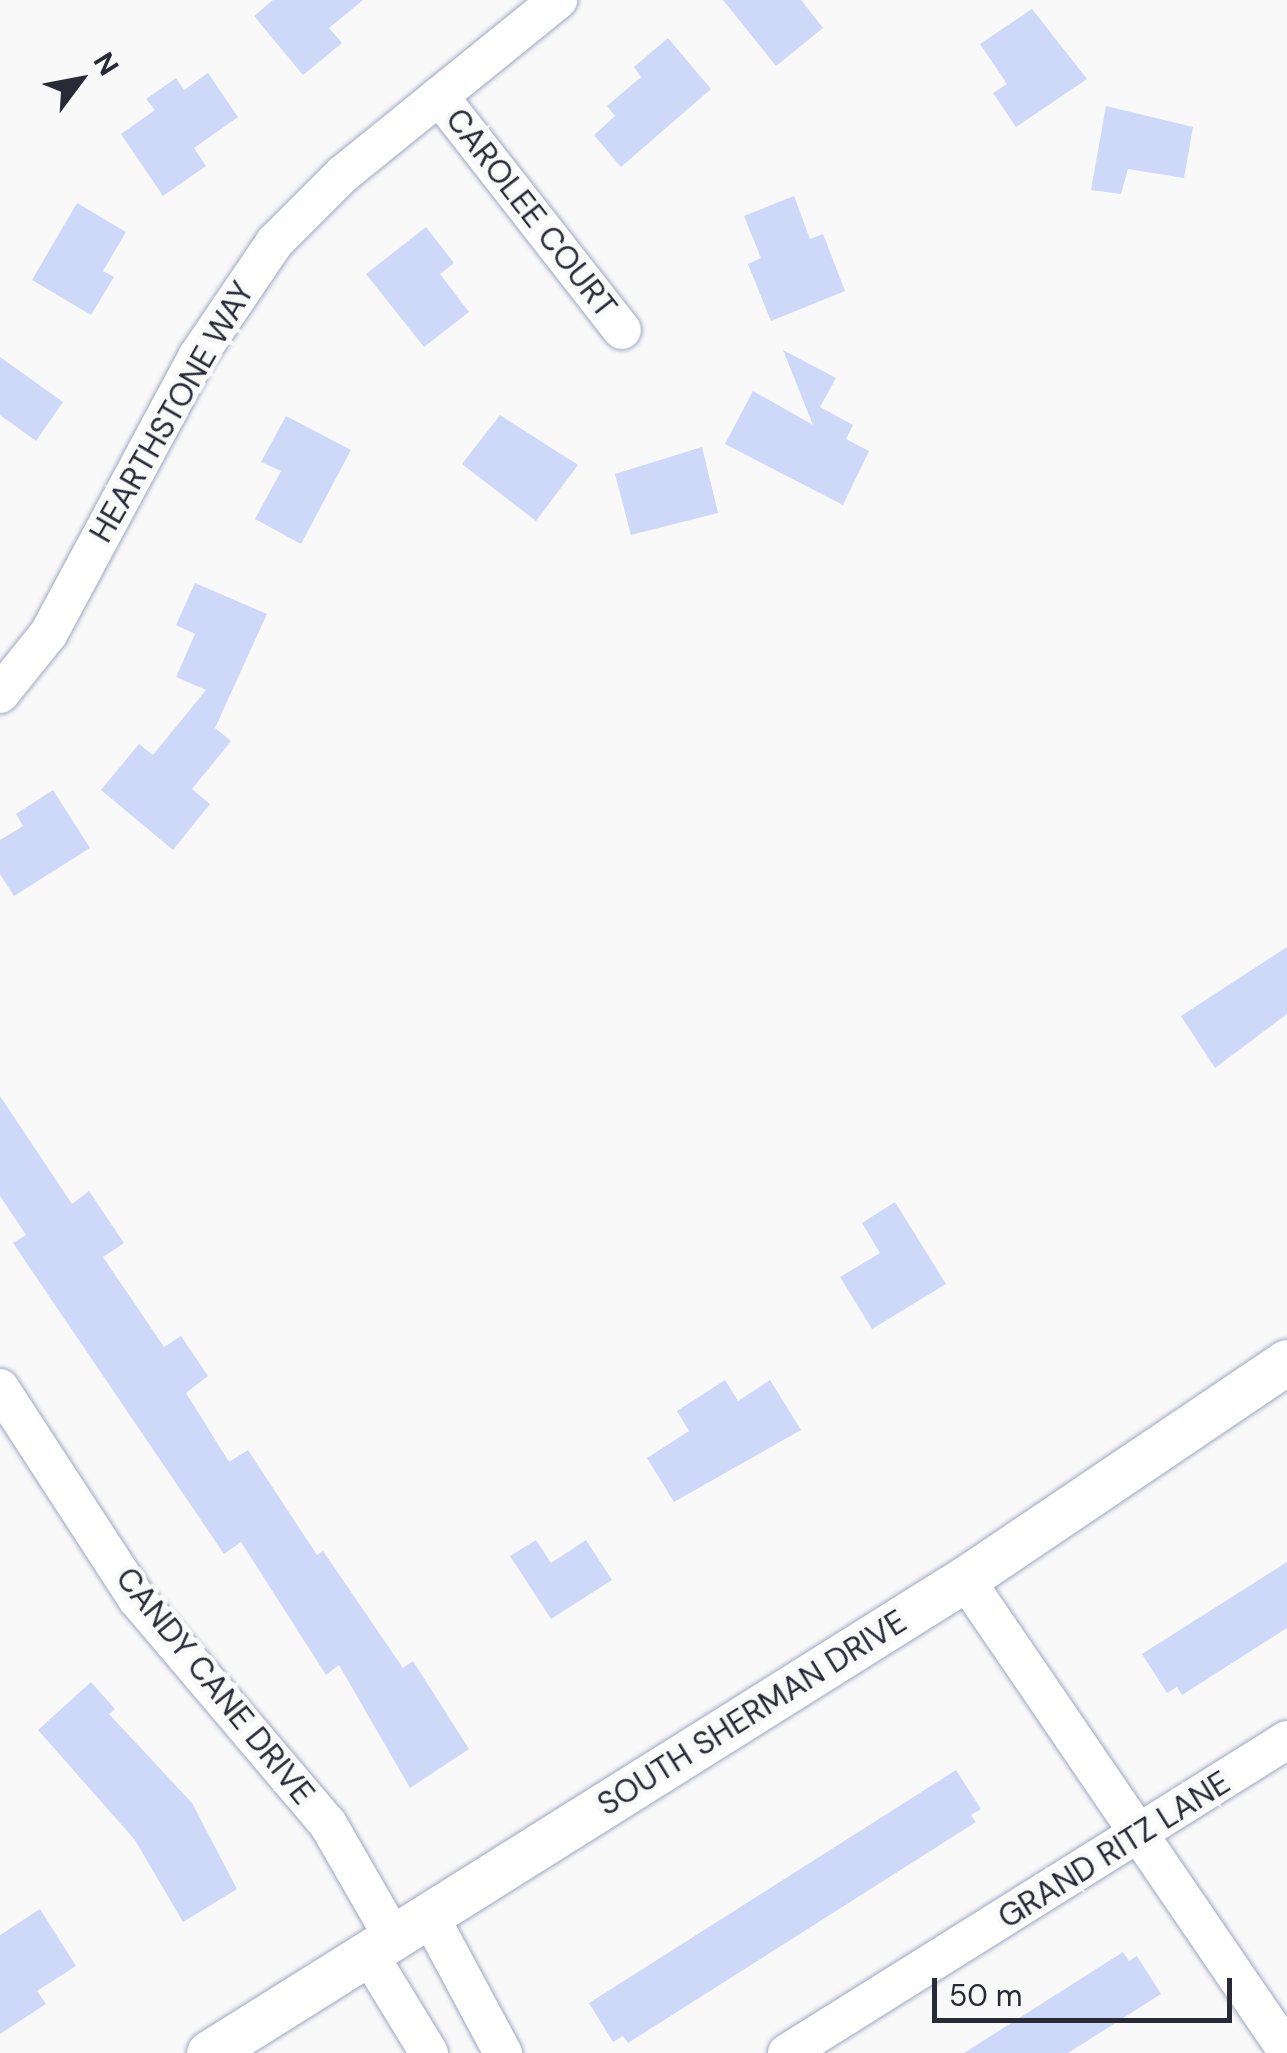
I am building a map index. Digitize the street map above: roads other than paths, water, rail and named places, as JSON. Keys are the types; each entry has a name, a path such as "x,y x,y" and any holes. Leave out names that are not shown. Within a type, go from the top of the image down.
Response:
{"street":[{"name":"HEARTHSTONE WAY","path":"0,694 48,633 238,290 329,186 558,0"},
{"name":"CAROLEE COURT","path":"440,96 622,330"},
{"name":"SOUTH SHERMAN DRIVE","path":"209,2053 964,1580 1287,1362"},
{"name":"CANDY CANE DRIVE","path":"4,1404 146,1610 328,1824 397,1935"},
{"path":"964,1580 1287,2050"},
{"name":"GRAND RITZ LANE","path":"787,2053 1287,1740"},
{"path":"397,1935 430,2053"},
{"path":"397,1935 503,2053"}]}
